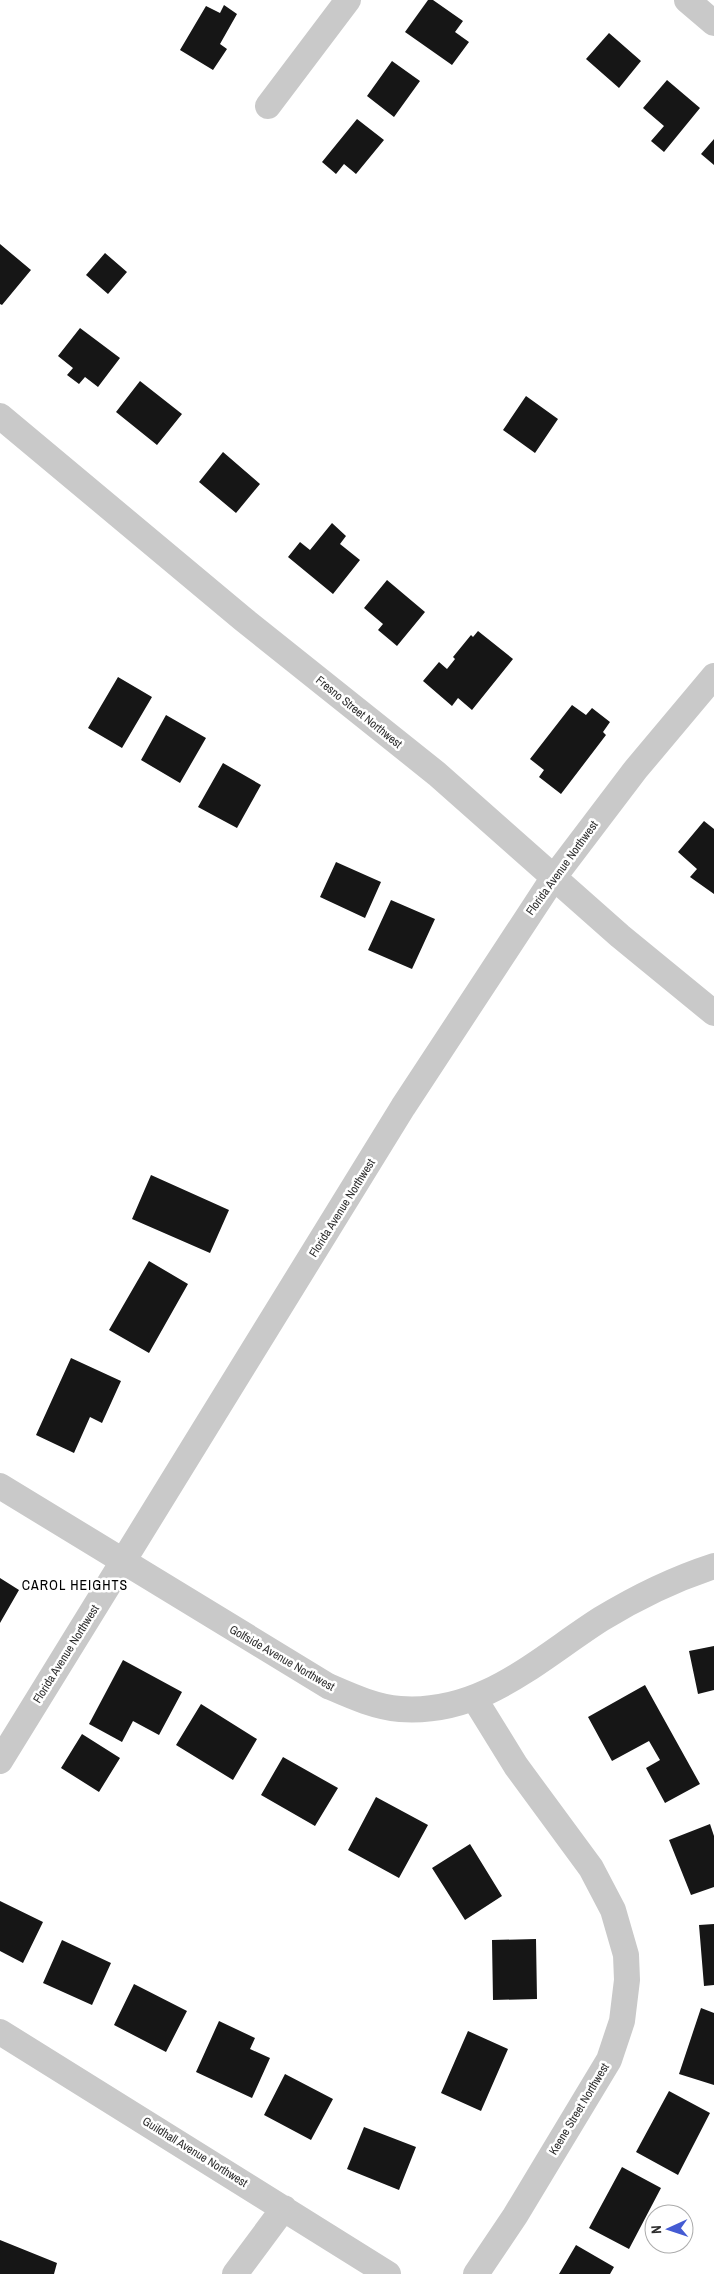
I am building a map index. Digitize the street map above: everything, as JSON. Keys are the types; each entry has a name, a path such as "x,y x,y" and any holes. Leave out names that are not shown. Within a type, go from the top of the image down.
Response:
{"street":[{"path":"268,106 348,0"},
{"path":"687,0 714,23"},
{"name":"Fresno Street Northwest","path":"0,416 243,619 437,774 620,936 714,1013"},
{"name":"Florida Avenue Northwest","path":"0,1761 403,1107 554,876 636,769 714,676"},
{"name":"Golfside Avenue Northwest","path":"0,1486 328,1686 368,1702 400,1708 439,1707 474,1698 511,1682 602,1619 663,1585 714,1566"},
{"name":"Keene Street Northwest","path":"474,1698 516,1766 591,1868 612,1910 626,1955 627,1980 622,2021 608,2060 514,2216 476,2274"},
{"name":"Guildhall Avenue Northwest","path":"0,2032 388,2274"},
{"path":"235,2274 284,2208"}],"building":[{"path":"428,0 433,0 463,21 455,32 469,42 452,65 405,32"},
{"path":"224,5 237,14 220,44 227,49 213,70 180,50 206,6 220,13"},
{"path":"609,33 641,61 619,88 586,59"},
{"path":"392,61 420,81 394,117 367,96"},
{"path":"667,80 700,108 664,152 651,141 664,126 643,108"},
{"path":"357,119 384,140 356,174 344,164 336,174 322,162"},
{"path":"714,139 714,165 701,154"},
{"path":"0,244 31,270 2,305 0,304"},
{"path":"105,253 127,272 108,294 86,275"},
{"path":"80,328 120,358 98,387 85,377 79,384 67,375 73,368 58,356"},
{"path":"140,381 182,414 157,445 116,412"},
{"path":"526,396 558,419 535,453 503,430"},
{"path":"223,452 260,484 236,513 199,482"},
{"path":"332,523 346,536 340,544 360,560 333,594 288,557 300,542 310,550"},
{"path":"387,580 425,612 397,646 378,630 383,624 364,608"},
{"path":"478,631 513,659 472,710 458,698 452,706 423,681 439,662 447,669 455,659 453,657 471,635 473,637"},
{"path":"118,677 152,697 122,748 88,728"},
{"path":"572,705 586,715 592,708 610,722 603,732 606,735 561,794 539,777 544,770 530,759"},
{"path":"166,715 206,738 180,783 141,760"},
{"path":"223,763 261,785 237,828 198,807"},
{"path":"704,821 714,829 714,894 690,877 697,869 678,852"},
{"path":"336,862 381,882 365,918 320,897"},
{"path":"391,900 435,919 412,969 368,950"},
{"path":"151,1175 229,1210 210,1253 132,1219"},
{"path":"149,1261 188,1284 149,1353 109,1330"},
{"path":"71,1358 121,1381 102,1423 90,1417 74,1453 36,1435"},
{"path":"0,1578 19,1590 0,1623"},
{"path":"714,1646 714,1690 698,1694 689,1651"},
{"path":"123,1660 182,1692 159,1735 133,1721 122,1742 89,1724"},
{"path":"645,1685 700,1784 665,1803 646,1768 660,1760 649,1741 612,1761 588,1717"},
{"path":"201,1704 257,1739 233,1780 176,1745"},
{"path":"82,1734 120,1758 99,1792 61,1768"},
{"path":"283,1757 338,1788 315,1826 261,1795"},
{"path":"376,1797 428,1825 399,1878 348,1850"},
{"path":"710,1824 714,1836 714,1887 691,1895 669,1840"},
{"path":"470,1844 502,1896 465,1920 432,1868"},
{"path":"0,1901 43,1922 23,1963 0,1951"},
{"path":"714,1924 714,1985 704,1986 699,1925"},
{"path":"536,1939 537,1999 493,2000 492,1940"},
{"path":"62,1940 111,1963 92,2005 43,1983"},
{"path":"134,1984 187,2011 166,2052 114,2025"},
{"path":"701,2008 714,2013 714,2085 679,2074"},
{"path":"219,2021 255,2038 250,2049 270,2058 252,2098 196,2072"},
{"path":"468,2031 508,2049 481,2111 441,2093"},
{"path":"285,2074 333,2099 311,2140 264,2115"},
{"path":"669,2091 710,2113 678,2175 636,2152"},
{"path":"364,2127 416,2147 399,2190 347,2169"},
{"path":"622,2167 661,2188 653,2204 644,2204 644,2220 629,2249 589,2228"},
{"path":"0,2240 57,2263 54,2274 0,2274"},
{"path":"576,2245 614,2267 610,2274 559,2274"}],"district":[{"name":"CAROL HEIGHTS","path":"75,1585"}]}
